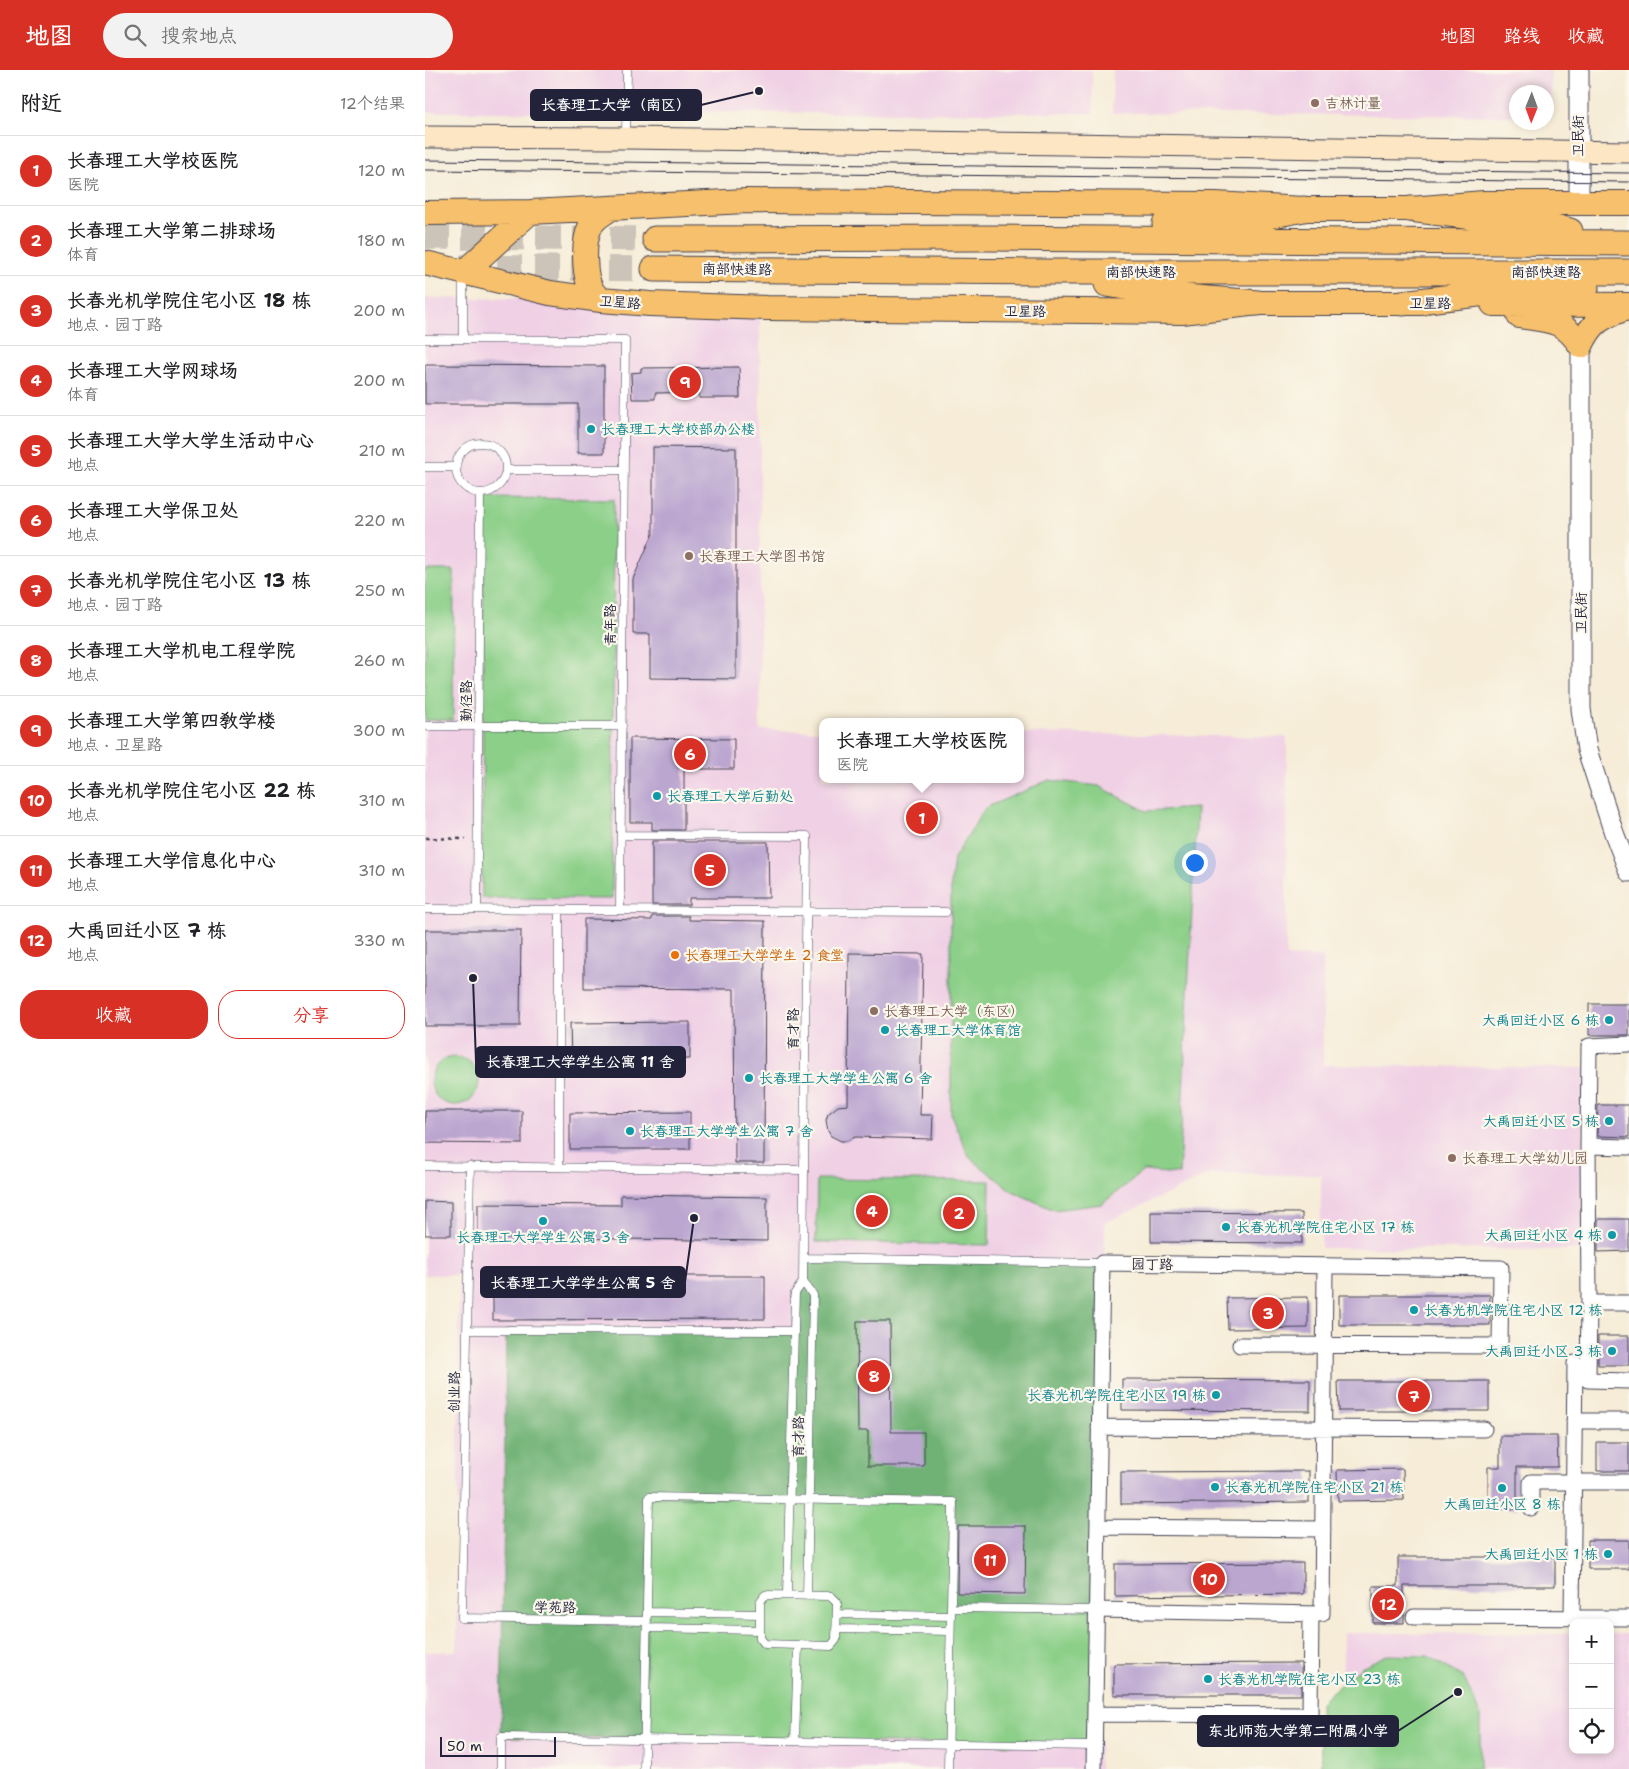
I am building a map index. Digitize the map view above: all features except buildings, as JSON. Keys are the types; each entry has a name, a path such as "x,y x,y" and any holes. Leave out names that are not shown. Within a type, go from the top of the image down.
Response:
{"highway":[{"path":"985,238 1094,227 1247,220 1304,209"},
{"path":"1410,209 1559,228 1624,243"},
{"name":"南部快速路","path":"655,239 985,238 1624,243"},
{"name":"南部快速路","path":"654,269 1043,272 1629,272"},
{"path":"1043,272 1184,297 1258,303"},
{"path":"1402,303 1478,294 1605,287 1629,281"}],"main road":[{"path":"425,137 626,138 1629,152"},
{"path":"425,213 529,212 756,202 1215,204 1304,209 1410,209 1484,203 1629,203"},
{"path":"601,300 592,291 588,280 585,262 586,244 590,228 597,218 610,209"},
{"path":"463,272 529,212"},
{"name":"卫星路","path":"425,263 550,293 650,304 767,308 1172,312 1258,303 1629,306"},
{"path":"1479,304 1520,317 1547,320 1562,326 1572,332 1581,346"},
{"path":"1581,346 1588,330 1601,319 1629,306"}],"street":[{"name":"卫民街","path":"1579,70 1579,202"},
{"name":"卫民街","path":"1581,346 1581,709 1587,750 1618,833 1629,872"},
{"path":"1629,1044 1589,1046 1587,1146 1588,1380 1629,1380"},
{"path":"1587,1146 1629,1147"},
{"path":"1094,1769 1102,1263"},
{"name":"园丁路","path":"1102,1263 1501,1268 1500,1346 1325,1345"},
{"path":"1097,1610 1322,1614 1325,1266"},
{"path":"1589,1303 1629,1303"},
{"path":"1240,1345 1325,1345"},
{"path":"1572,1617 1575,1364"},
{"path":"1575,1421 1629,1421"},
{"path":"1099,1427 1484,1429"},
{"path":"1531,1508 1531,1482 1629,1482"},
{"path":"1098,1527 1323,1529"},
{"path":"1095,1714 1310,1715 1311,1614"},
{"path":"1414,1617 1629,1618"}],"lane":[{"path":"626,138 627,70"},
{"path":"425,339 463,339 463,272"},
{"name":"青年路","path":"463,339 625,340 620,910"},
{"path":"482,443 490,445 503,455 506,470 504,479 499,486 493,491 481,493 468,490 461,484 457,477 457,460 461,453 474,444 482,443"},
{"path":"425,467 457,467"},
{"path":"506,470 624,470"},
{"name":"勤径路","path":"477,909 481,493"},
{"path":"425,726 622,726"},
{"name":"育才路","path":"621,835 807,836 804,1258 803,1282 795,1294 787,1595"},
{"path":"425,909 946,912"},
{"path":"559,909 559,1167"},
{"path":"425,1166 804,1170"},
{"name":"创业路","path":"462,1618 470,1166"},
{"name":"园丁路","path":"804,1258 1102,1263"},
{"name":"育才路","path":"803,1282 813,1294 807,1596"},
{"path":"467,1330 794,1331"},
{"path":"645,1769 649,1497 953,1502 948,1769"},
{"path":"765,1595 787,1595 831,1596 837,1602 836,1640 831,1646 765,1644 759,1638 760,1602 765,1595"},
{"path":"837,1614 1097,1610"},
{"name":"学苑路","path":"462,1618 647,1620 760,1614"},
{"name":"学苑路","path":"647,1620 760,1630"},
{"path":"836,1629 950,1631"},
{"path":"795,1742 798,1645"},
{"path":"501,1769 501,1737 1095,1746"}],"path":[{"path":"425,838 478,839"}],"shaded area":[{"path":"425,70 1092,70 1093,113 425,112"},
{"name":"吉林计量","path":"1113,70 1551,70 1551,85 1509,85 1509,116 1112,113"},
{"name":"长春理工大学（东区）","path":"425,298 629,299 760,306 760,730 819,731 819,783 1024,783 1024,733 1287,737 1286,956 1323,957 1323,1065 1584,1068 1582,1250 1321,1248 1321,1175 1210,1174 1105,1223 1099,1769 425,1769 425,1652 457,1651 459,1275 425,1275"},
{"path":"1343,1633 1569,1634 1569,1754 1614,1754 1614,1634 1629,1634 1629,1769 1342,1769"}],"green space":[{"path":"484,498 614,499 612,899 482,898"},
{"path":"425,570 454,570 453,720 425,720"},
{"path":"1049,780 1099,786 1146,811 1197,808 1179,1174 1143,1171 1102,1204 1054,1210 1012,1191 969,1157 951,1115 951,884 954,858 985,808"},
{"path":"455,1057 464,1059 472,1064 477,1072 479,1081 477,1090 472,1098 464,1103 455,1105 446,1103 438,1098 433,1090 431,1081 433,1072 438,1064 446,1059"},
{"path":"817,1179 990,1181 989,1245 816,1242"},
{"path":"804,1258 1102,1263 1096,1610 951,1608 953,1502 649,1497 645,1739 501,1737 506,1330 793,1331 795,1293 803,1282"},
{"path":"649,1497 953,1502 1096,1610 1094,1746 645,1739"},
{"path":"1387,1655 1428,1656 1464,1678 1480,1715 1480,1769 1321,1769 1320,1702 1361,1667"}],"tunnel":[{"path":"425,237 655,239"},
{"path":"460,267 654,269"}],"tram line":[{"path":"425,160 1629,173"},
{"path":"425,170 1629,182"}],"place":[{"name":"长春理工大学（南区）","path":"759,91"},
{"name":"吉林计量","path":"1315,103"},
{"name":"长春理工大学第四教学楼","path":"685,382"},
{"name":"长春理工大学校部办公楼","path":"591,429"},
{"name":"长春理工大学图书馆","path":"689,556"},
{"name":"长春理工大学保卫处","path":"690,754"},
{"name":"长春理工大学后勤处","path":"657,796"},
{"name":"长春理工大学校医院","path":"922,818"},
{"name":"长春理工大学大学生活动中心","path":"710,870"},
{"name":"长春理工大学学生 2 食堂","path":"675,955"},
{"name":"长春理工大学学生公寓 11 舍","path":"473,978"},
{"name":"长春理工大学（东区）","path":"874,1011"},
{"name":"大禹回迁小区 6 栋","path":"1609,1020"},
{"name":"长春理工大学体育馆","path":"885,1030"},
{"name":"长春理工大学学生公寓 6 舍","path":"749,1078"},
{"name":"大禹回迁小区 5 栋","path":"1609,1121"},
{"name":"长春理工大学学生公寓 7 舍","path":"630,1131"},
{"name":"长春理工大学幼儿园","path":"1452,1158"},
{"name":"长春理工大学网球场","path":"872,1211"},
{"name":"长春理工大学第二排球场","path":"959,1213"},
{"name":"长春理工大学学生公寓 5 舍","path":"694,1218"},
{"name":"长春理工大学学生公寓 3 舍","path":"543,1221"},
{"name":"长春光机学院住宅小区 17 栋","path":"1226,1227"},
{"name":"大禹回迁小区 4 栋","path":"1612,1235"},
{"name":"长春光机学院住宅小区 12 栋","path":"1414,1310"},
{"name":"长春光机学院住宅小区 18 栋","path":"1268,1313"},
{"name":"大禹回迁小区 3 栋","path":"1612,1351"},
{"name":"长春理工大学机电工程学院","path":"874,1376"},
{"name":"长春光机学院住宅小区 19 栋","path":"1216,1395"},
{"name":"长春光机学院住宅小区 13 栋","path":"1414,1396"},
{"name":"长春光机学院住宅小区 21 栋","path":"1215,1487"},
{"name":"大禹回迁小区 8 栋","path":"1502,1488"},
{"name":"大禹回迁小区 1 栋","path":"1608,1554"},
{"name":"长春理工大学信息化中心","path":"990,1560"},
{"name":"长春光机学院住宅小区 22 栋","path":"1209,1579"},
{"name":"大禹回迁小区 7 栋","path":"1388,1604"},
{"name":"长春光机学院住宅小区 23 栋","path":"1208,1679"},
{"name":"东北师范大学第二附属小学","path":"1458,1692"}]}
